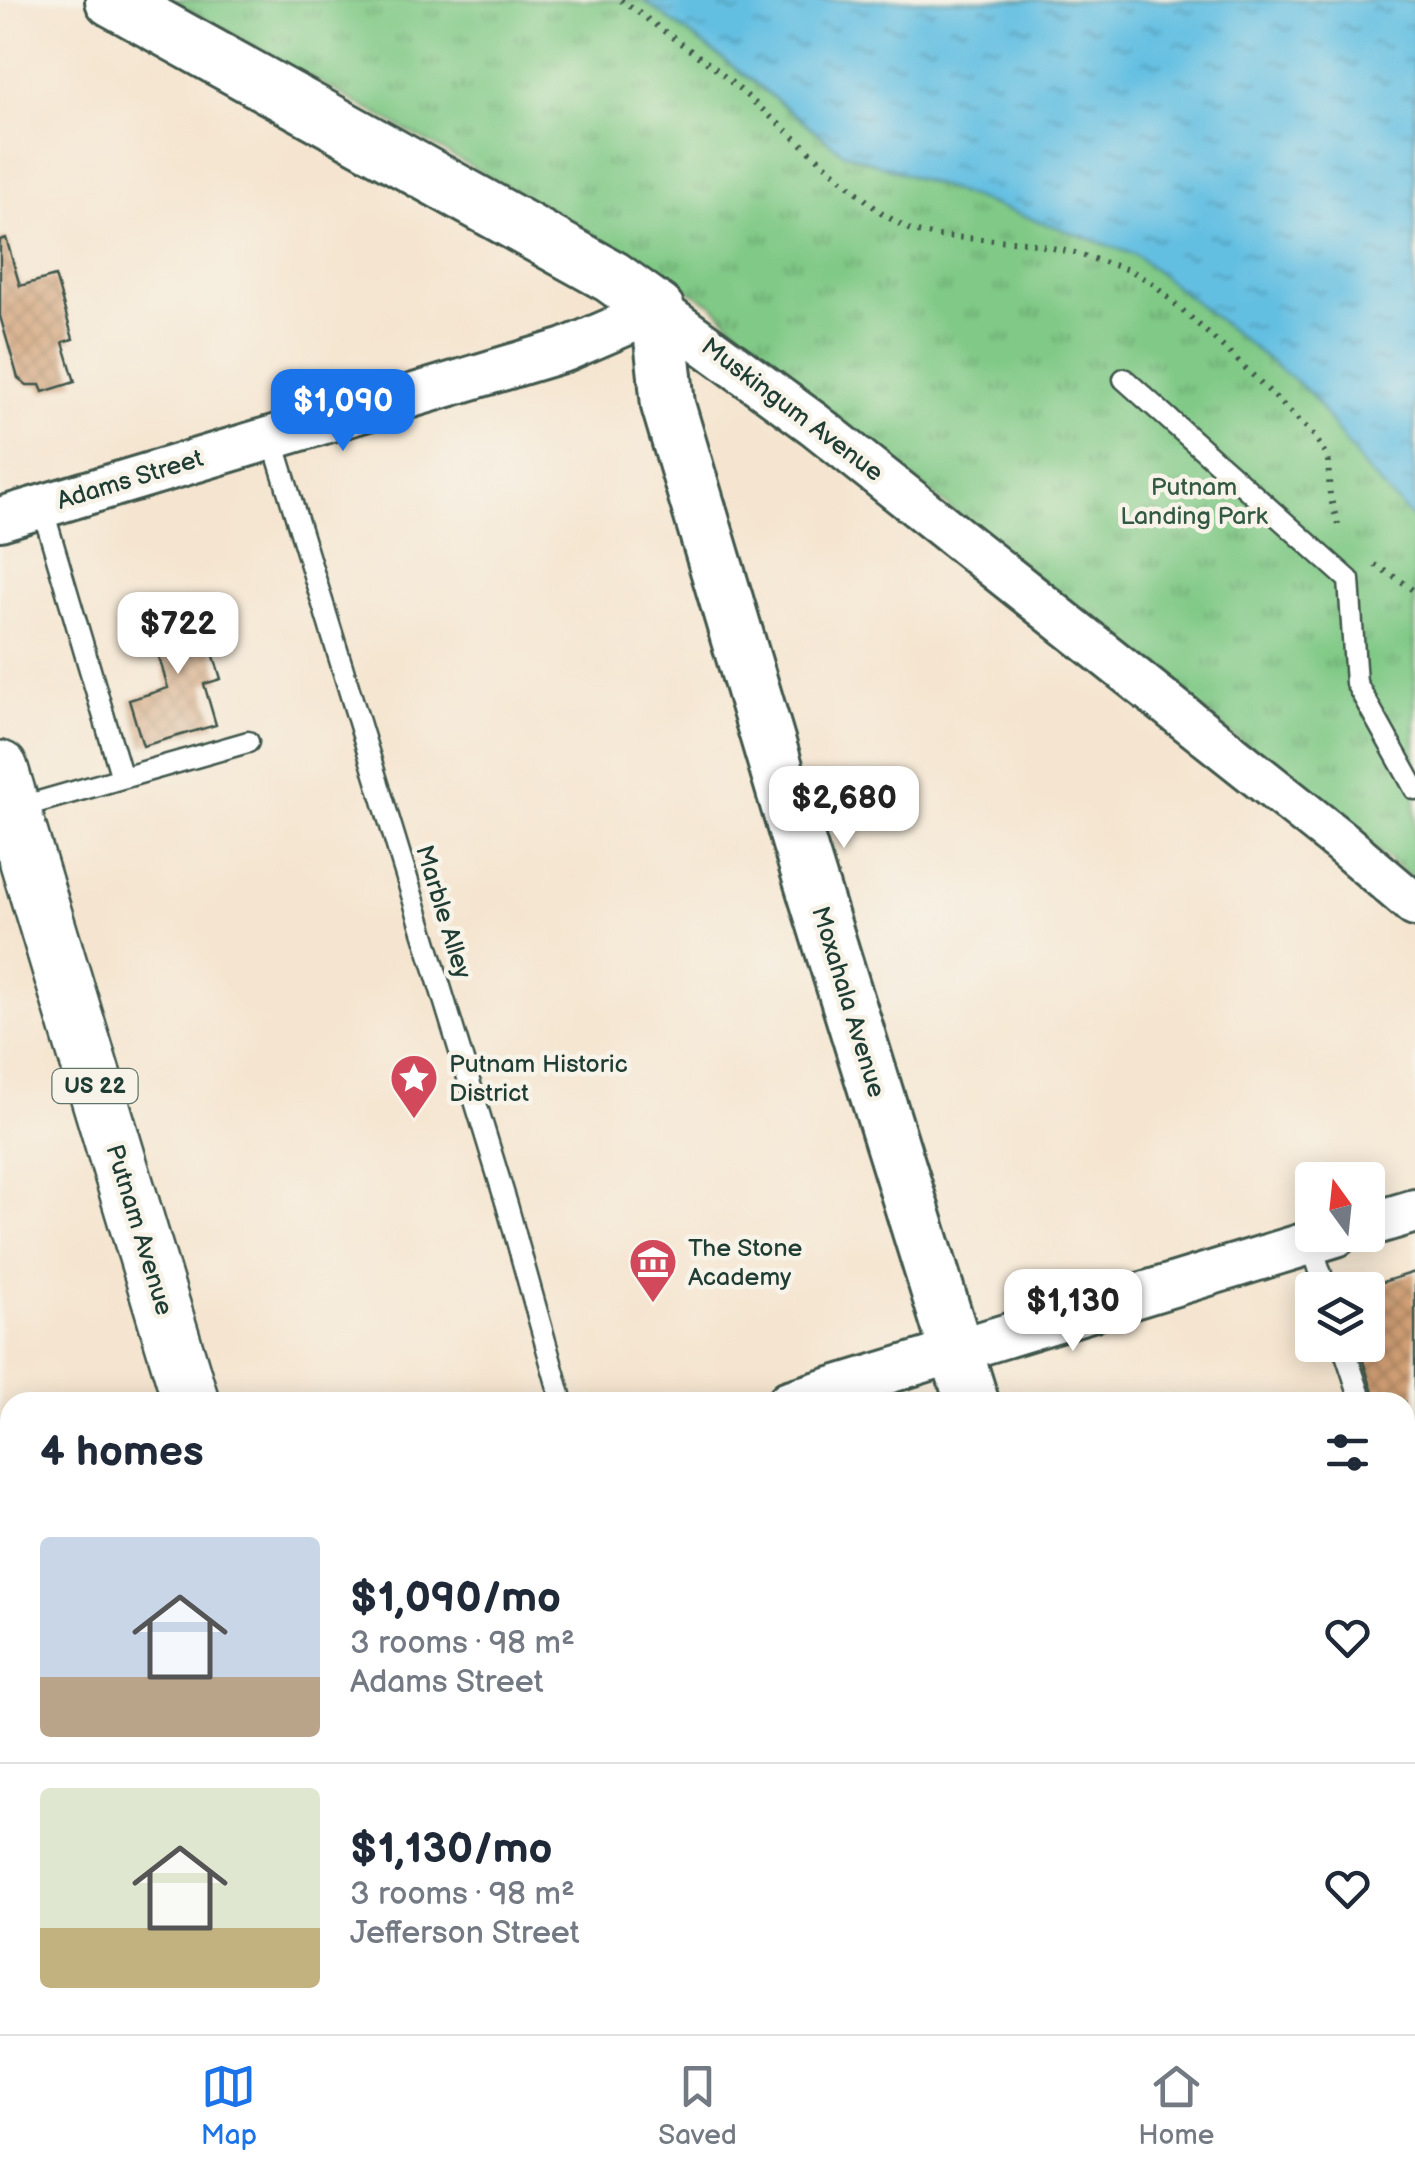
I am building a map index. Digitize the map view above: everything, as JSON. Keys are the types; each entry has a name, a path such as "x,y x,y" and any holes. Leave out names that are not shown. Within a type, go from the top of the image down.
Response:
{"main road":[{"name":"Putnam Avenue","path":"6,789 187,1392"}],"street":[{"name":"Muskingum Avenue","path":"112,0 612,277 814,424 1412,895"},
{"name":"Adams Street","path":"0,519 565,350 658,310"},
{"name":"Moxahala Avenue","path":"658,310 668,405 969,1392"},
{"path":"1385,1221 1415,1211"},
{"path":"822,1392 1295,1248"}],"lane":[{"path":"1124,379 1349,580 1356,682 1415,789"},
{"name":"Marble Alley","path":"272,438 495,1168 559,1392"},
{"path":"42,507 122,778"},
{"path":"6,789 122,778 248,742"},
{"path":"1349,1362 1359,1392"}],"path":[{"path":"621,0 716,69 881,213 912,231 1025,242 1132,270 1152,283 1315,436 1328,460 1330,496 1340,534"},
{"path":"1362,557 1415,592"}],"green space":[{"name":"Putnam Landing Park","path":"171,0 643,0 842,152 1136,255 1310,393 1365,468 1415,521 1415,881 779,371 712,304"}],"water":[{"path":"643,0 1415,0 1415,521 1365,469 1310,393 1136,255 842,152"}],"building":[{"path":"6,238 20,286 55,276 73,339 63,342 75,382 43,392 40,385 27,385 18,378 0,316 0,240"},
{"path":"197,601 221,679 204,684 216,725 143,746 129,700 168,688 147,615"},
{"path":"1415,1272 1415,1392 1373,1392 1363,1362 1385,1362 1385,1281"}],"place":[{"name":"Putnam Historic District","path":"414,1120"},
{"name":"The Stone Academy","path":"653,1304"}]}
